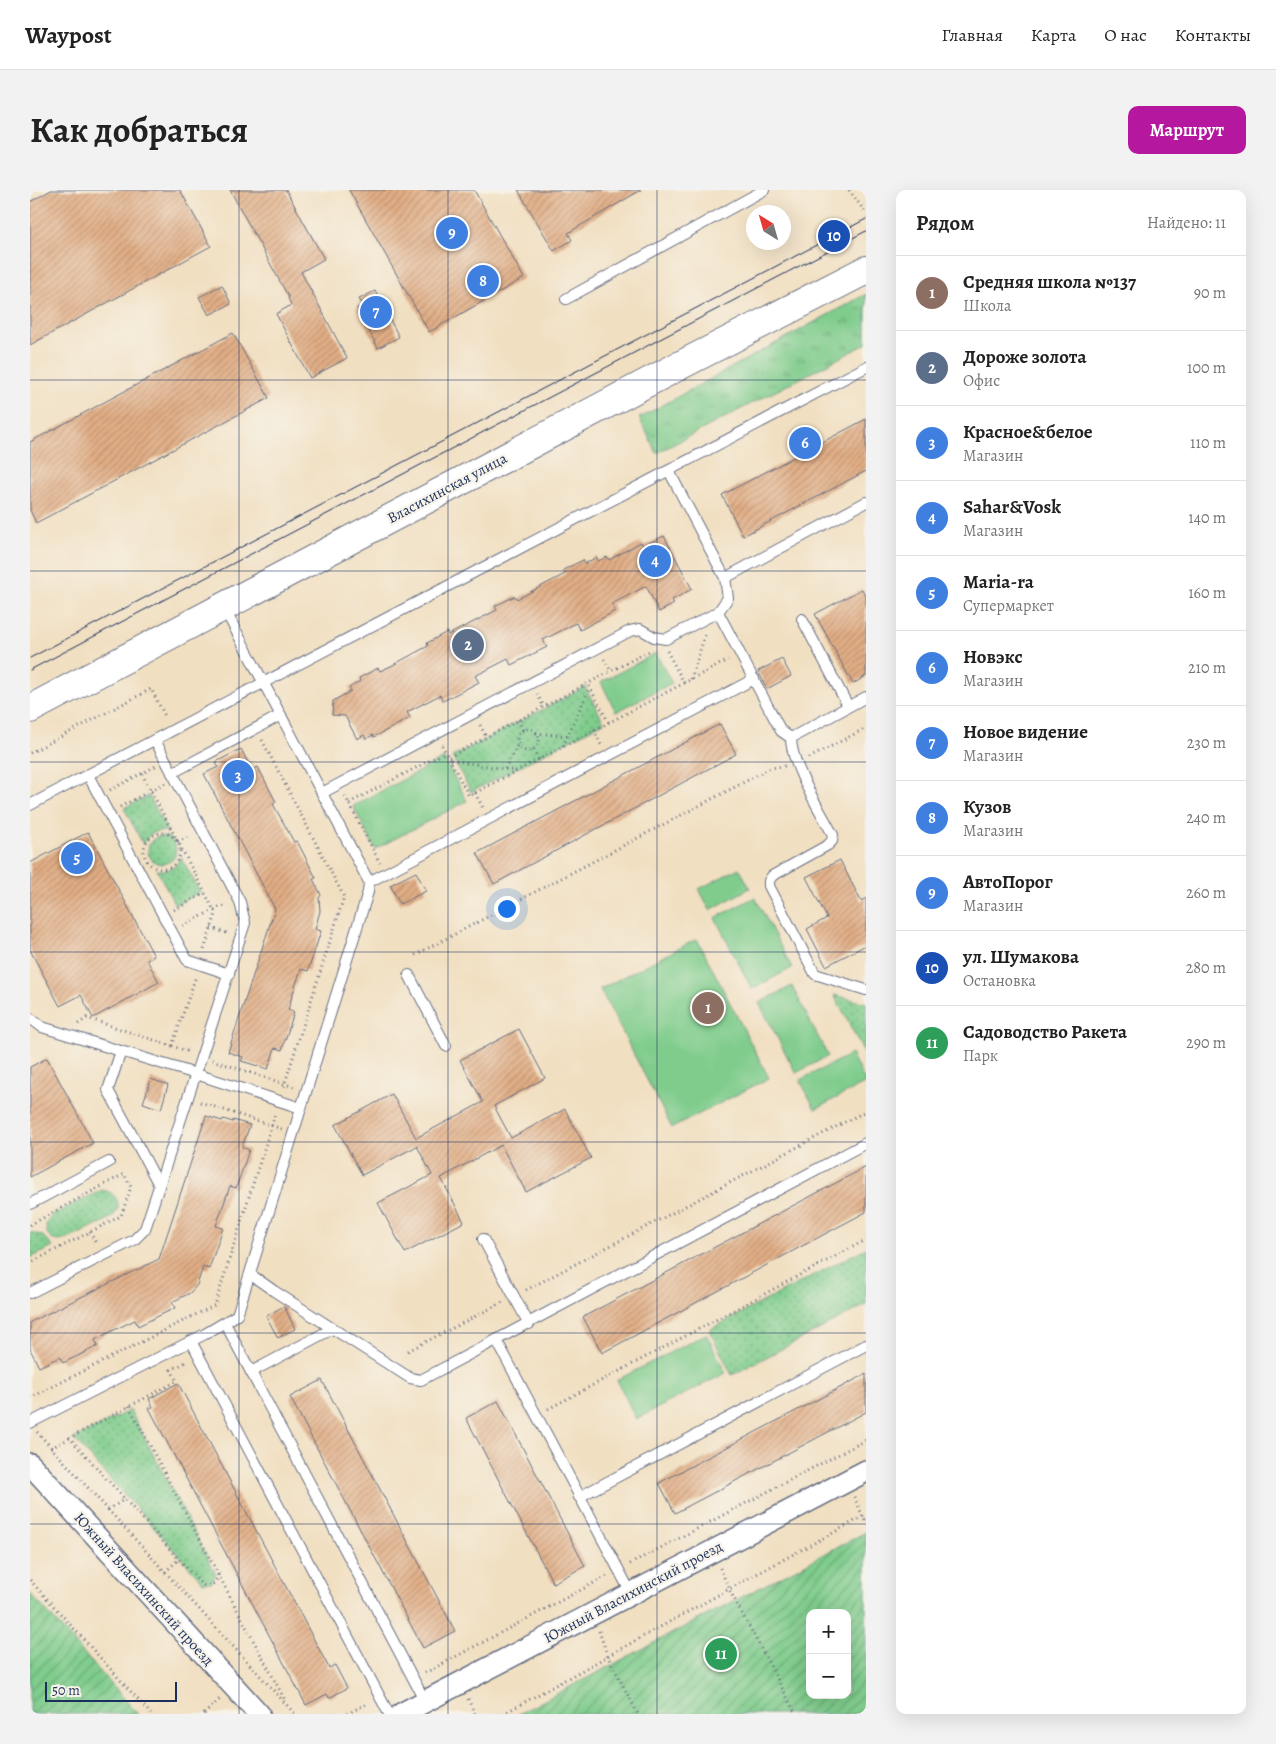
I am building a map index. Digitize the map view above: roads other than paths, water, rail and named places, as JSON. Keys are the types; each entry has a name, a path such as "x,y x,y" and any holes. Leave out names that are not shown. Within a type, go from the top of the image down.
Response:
{"highway":[{"name":"Власихинская улица","path":"30,710 672,369 866,270"}],"street":[{"name":"Южный Власихинский проезд","path":"30,1464 259,1714"},
{"name":"Южный Власихинский проезд","path":"401,1714 857,1476"}],"lane":[{"path":"566,299 764,190"},
{"path":"30,806 866,368"},
{"path":"322,793 630,631 640,629 654,637 666,639 715,613 728,598 725,578 669,471"},
{"path":"725,578 866,502"},
{"path":"33,1426 225,1324 237,1315 368,892 369,882 224,606"},
{"path":"715,613 740,653 781,731 791,738"},
{"path":"802,619 848,706"},
{"path":"369,882 754,679"},
{"path":"791,738 866,697"},
{"path":"173,775 281,715"},
{"path":"791,738 791,747 796,765 833,835 832,841 828,845 772,876 768,881 769,886 815,974 866,990"},
{"path":"30,1293 134,1240 144,1229 245,923 240,902 154,740"},
{"path":"88,775 187,960 228,974"},
{"path":"409,975 446,1046"},
{"path":"30,1018 42,1027 301,1108"},
{"path":"121,1051 108,1090 159,1185"},
{"path":"250,1274 410,1378 421,1380 866,1143"},
{"path":"30,1204 109,1162"},
{"path":"482,1239 529,1324"},
{"path":"225,1324 425,1701"},
{"path":"250,1372 332,1329"},
{"path":"191,1341 389,1714"},
{"path":"497,1341 631,1594"},
{"path":"579,1497 866,1345"}],"tram line":[{"path":"30,658 866,219"},
{"path":"30,670 866,231"}],"place":[{"name":"АвтоПорог","path":"452,233"},
{"name":"ул. Шумакова","path":"834,236"},
{"name":"Кузов","path":"483,281"},
{"name":"Новое видение","path":"376,312"},
{"name":"Новэкс","path":"805,443"},
{"name":"Sahar&Vosk","path":"655,561"},
{"name":"Дороже золота","path":"468,645"},
{"name":"Красное&белое","path":"238,776"},
{"name":"Maria-ra","path":"77,858"},
{"name":"Средняя школа №137","path":"708,1008"},
{"name":"Садоводство Ракета","path":"721,1654"}]}
